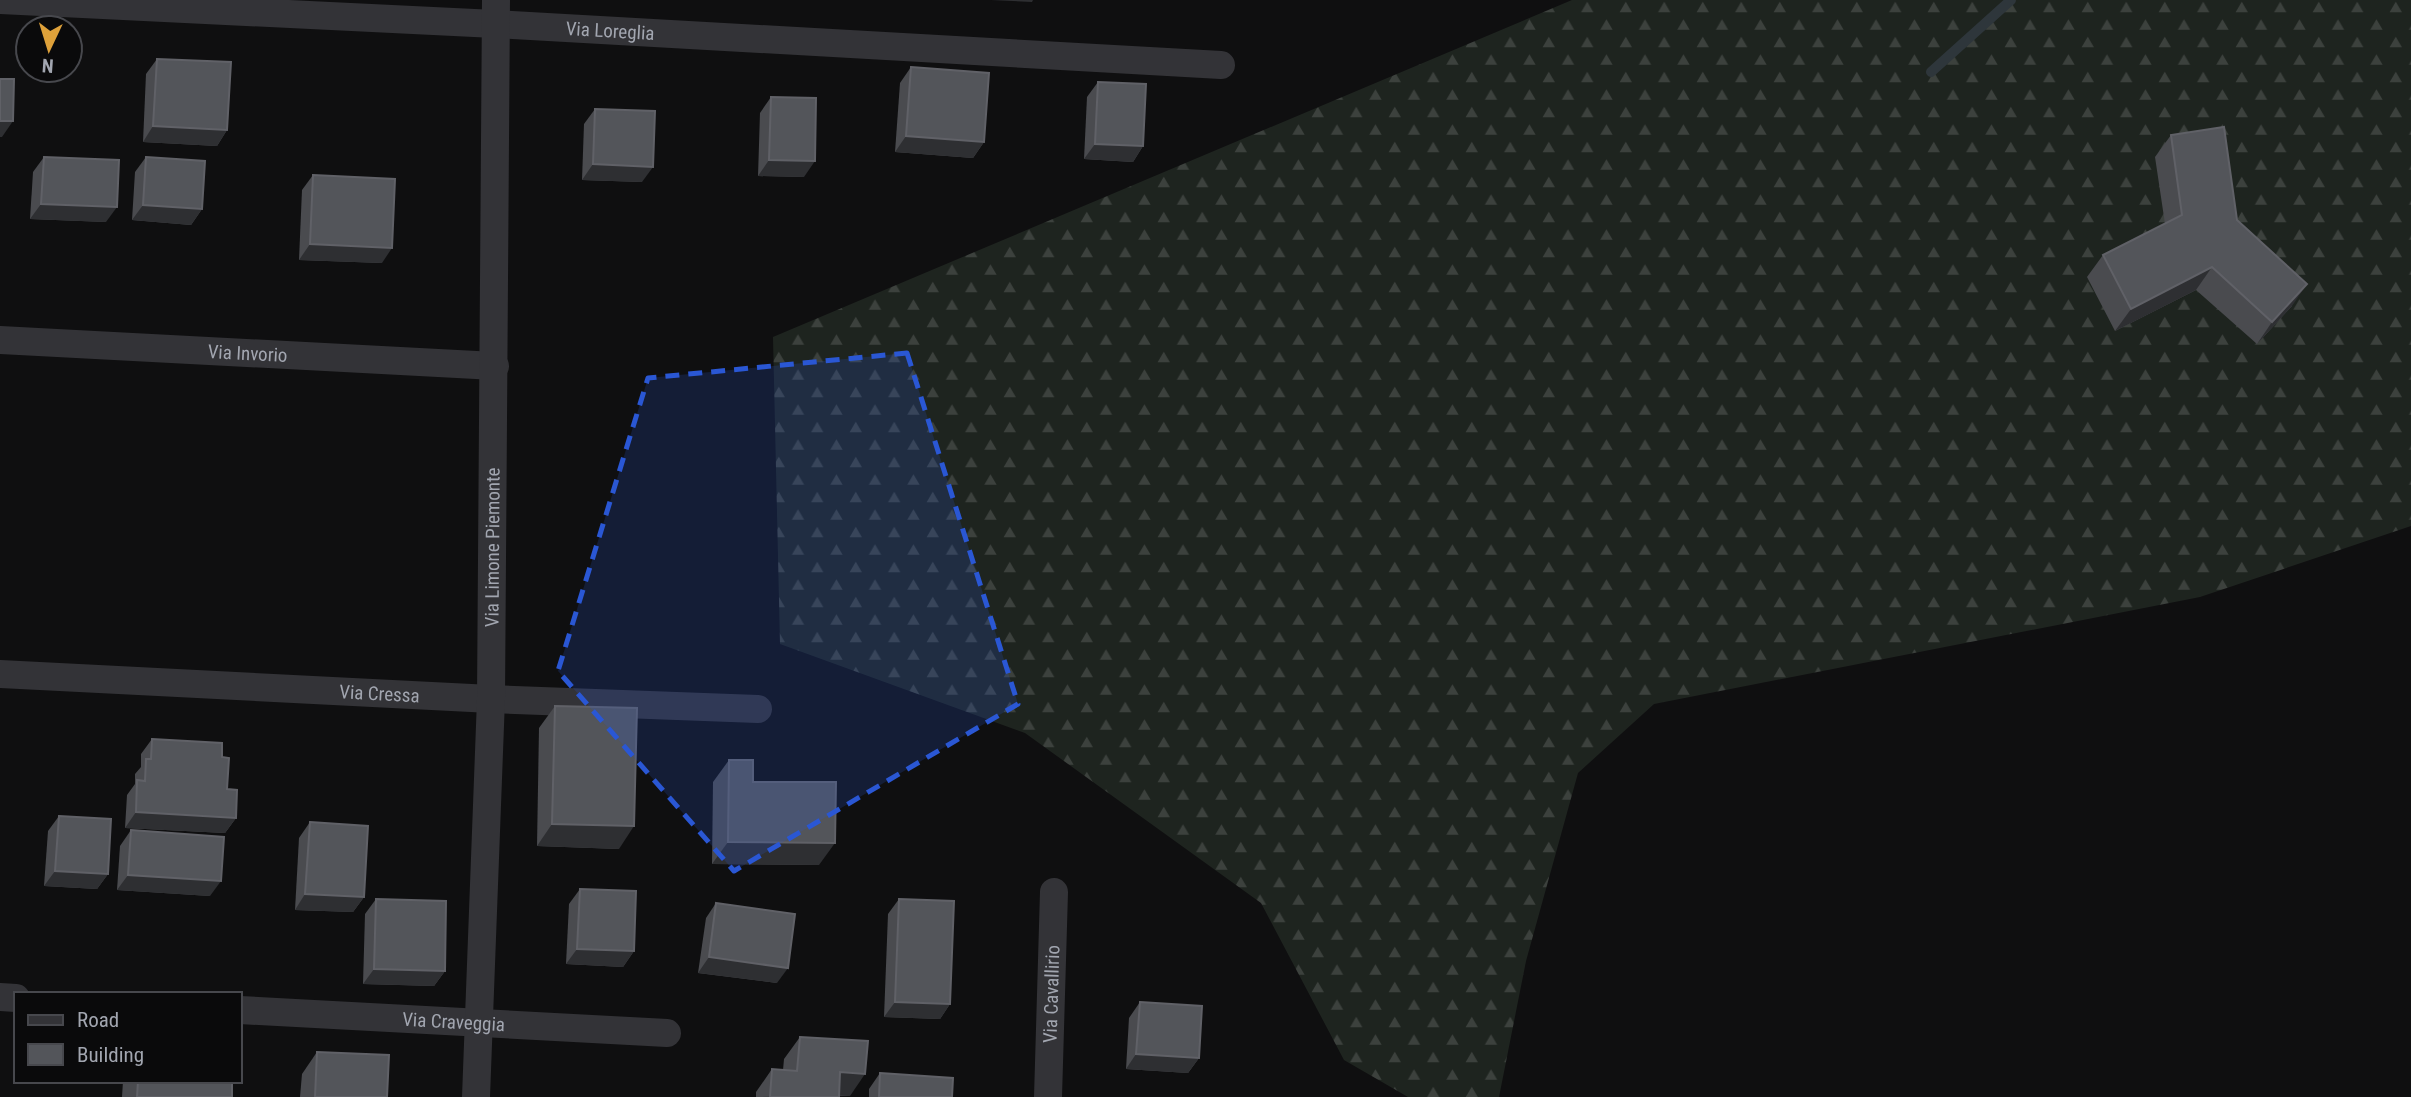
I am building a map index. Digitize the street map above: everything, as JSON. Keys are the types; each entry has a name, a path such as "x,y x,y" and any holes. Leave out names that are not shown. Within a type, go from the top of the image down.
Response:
{"street":[{"name":"Via Loreglia","path":"0,0 495,12 1220,65"},
{"name":"Via Limone Piemonte","path":"476,1097 491,699 495,12"},
{"name":"Via Invorio","path":"0,340 495,366"},
{"name":"Via Cressa","path":"0,674 491,699 758,709"},
{"name":"Via Cavallirio","path":"1048,1097 1054,892"},
{"name":"Via Craveggia","path":"242,1010 667,1033"}],"highlighted area":[{"path":"907,353 1018,704 734,871 558,671 648,378"}],"green space":[{"path":"1572,0 2411,0 2411,526 2200,597 1654,704 1578,773 1526,961 1499,1097 1408,1097 1344,1060 1261,903 1025,733 780,644 773,337"}],"building":[{"path":"157,59 231,62 227,130 153,126"},
{"path":"911,67 989,73 984,142 906,136"},
{"path":"0,79 14,79 13,121 0,121"},
{"path":"1098,82 1146,84 1143,146 1095,144"},
{"path":"771,97 816,98 815,161 769,160"},
{"path":"595,109 655,111 653,167 593,164"},
{"path":"2224,127 2237,220 2307,284 2272,322 2212,267 2131,309 2103,255 2182,215 2171,135"},
{"path":"44,157 119,160 117,207 41,204"},
{"path":"146,157 205,161 202,209 143,205"},
{"path":"313,175 395,179 392,248 310,244"},
{"path":"555,706 637,708 634,826 552,824"},
{"path":"152,739 222,743 222,757 229,758 227,789 237,790 236,818 136,812 137,780 145,781 146,759 151,759"},
{"path":"729,760 753,760 753,782 836,782 835,843 728,842"},
{"path":"59,816 111,819 108,874 55,871"},
{"path":"310,822 368,826 364,897 305,894"},
{"path":"131,830 224,837 221,881 128,875"},
{"path":"580,889 636,891 634,951 577,949"},
{"path":"376,899 446,901 445,971 374,969"},
{"path":"899,899 954,901 950,1004 895,1002"},
{"path":"716,903 795,914 788,968 709,957"},
{"path":"1140,1002 1202,1006 1199,1058 1136,1054"},
{"path":"800,1037 868,1041 865,1074 840,1072 839,1097 770,1097 772,1069 797,1071"},
{"path":"317,1052 389,1055 387,1097 315,1097"},
{"path":"880,1073 953,1078 952,1097 879,1097"},
{"path":"138,1083 232,1083 232,1097 137,1097"}],"waterway":[{"path":"1931,72 2011,0"}]}
